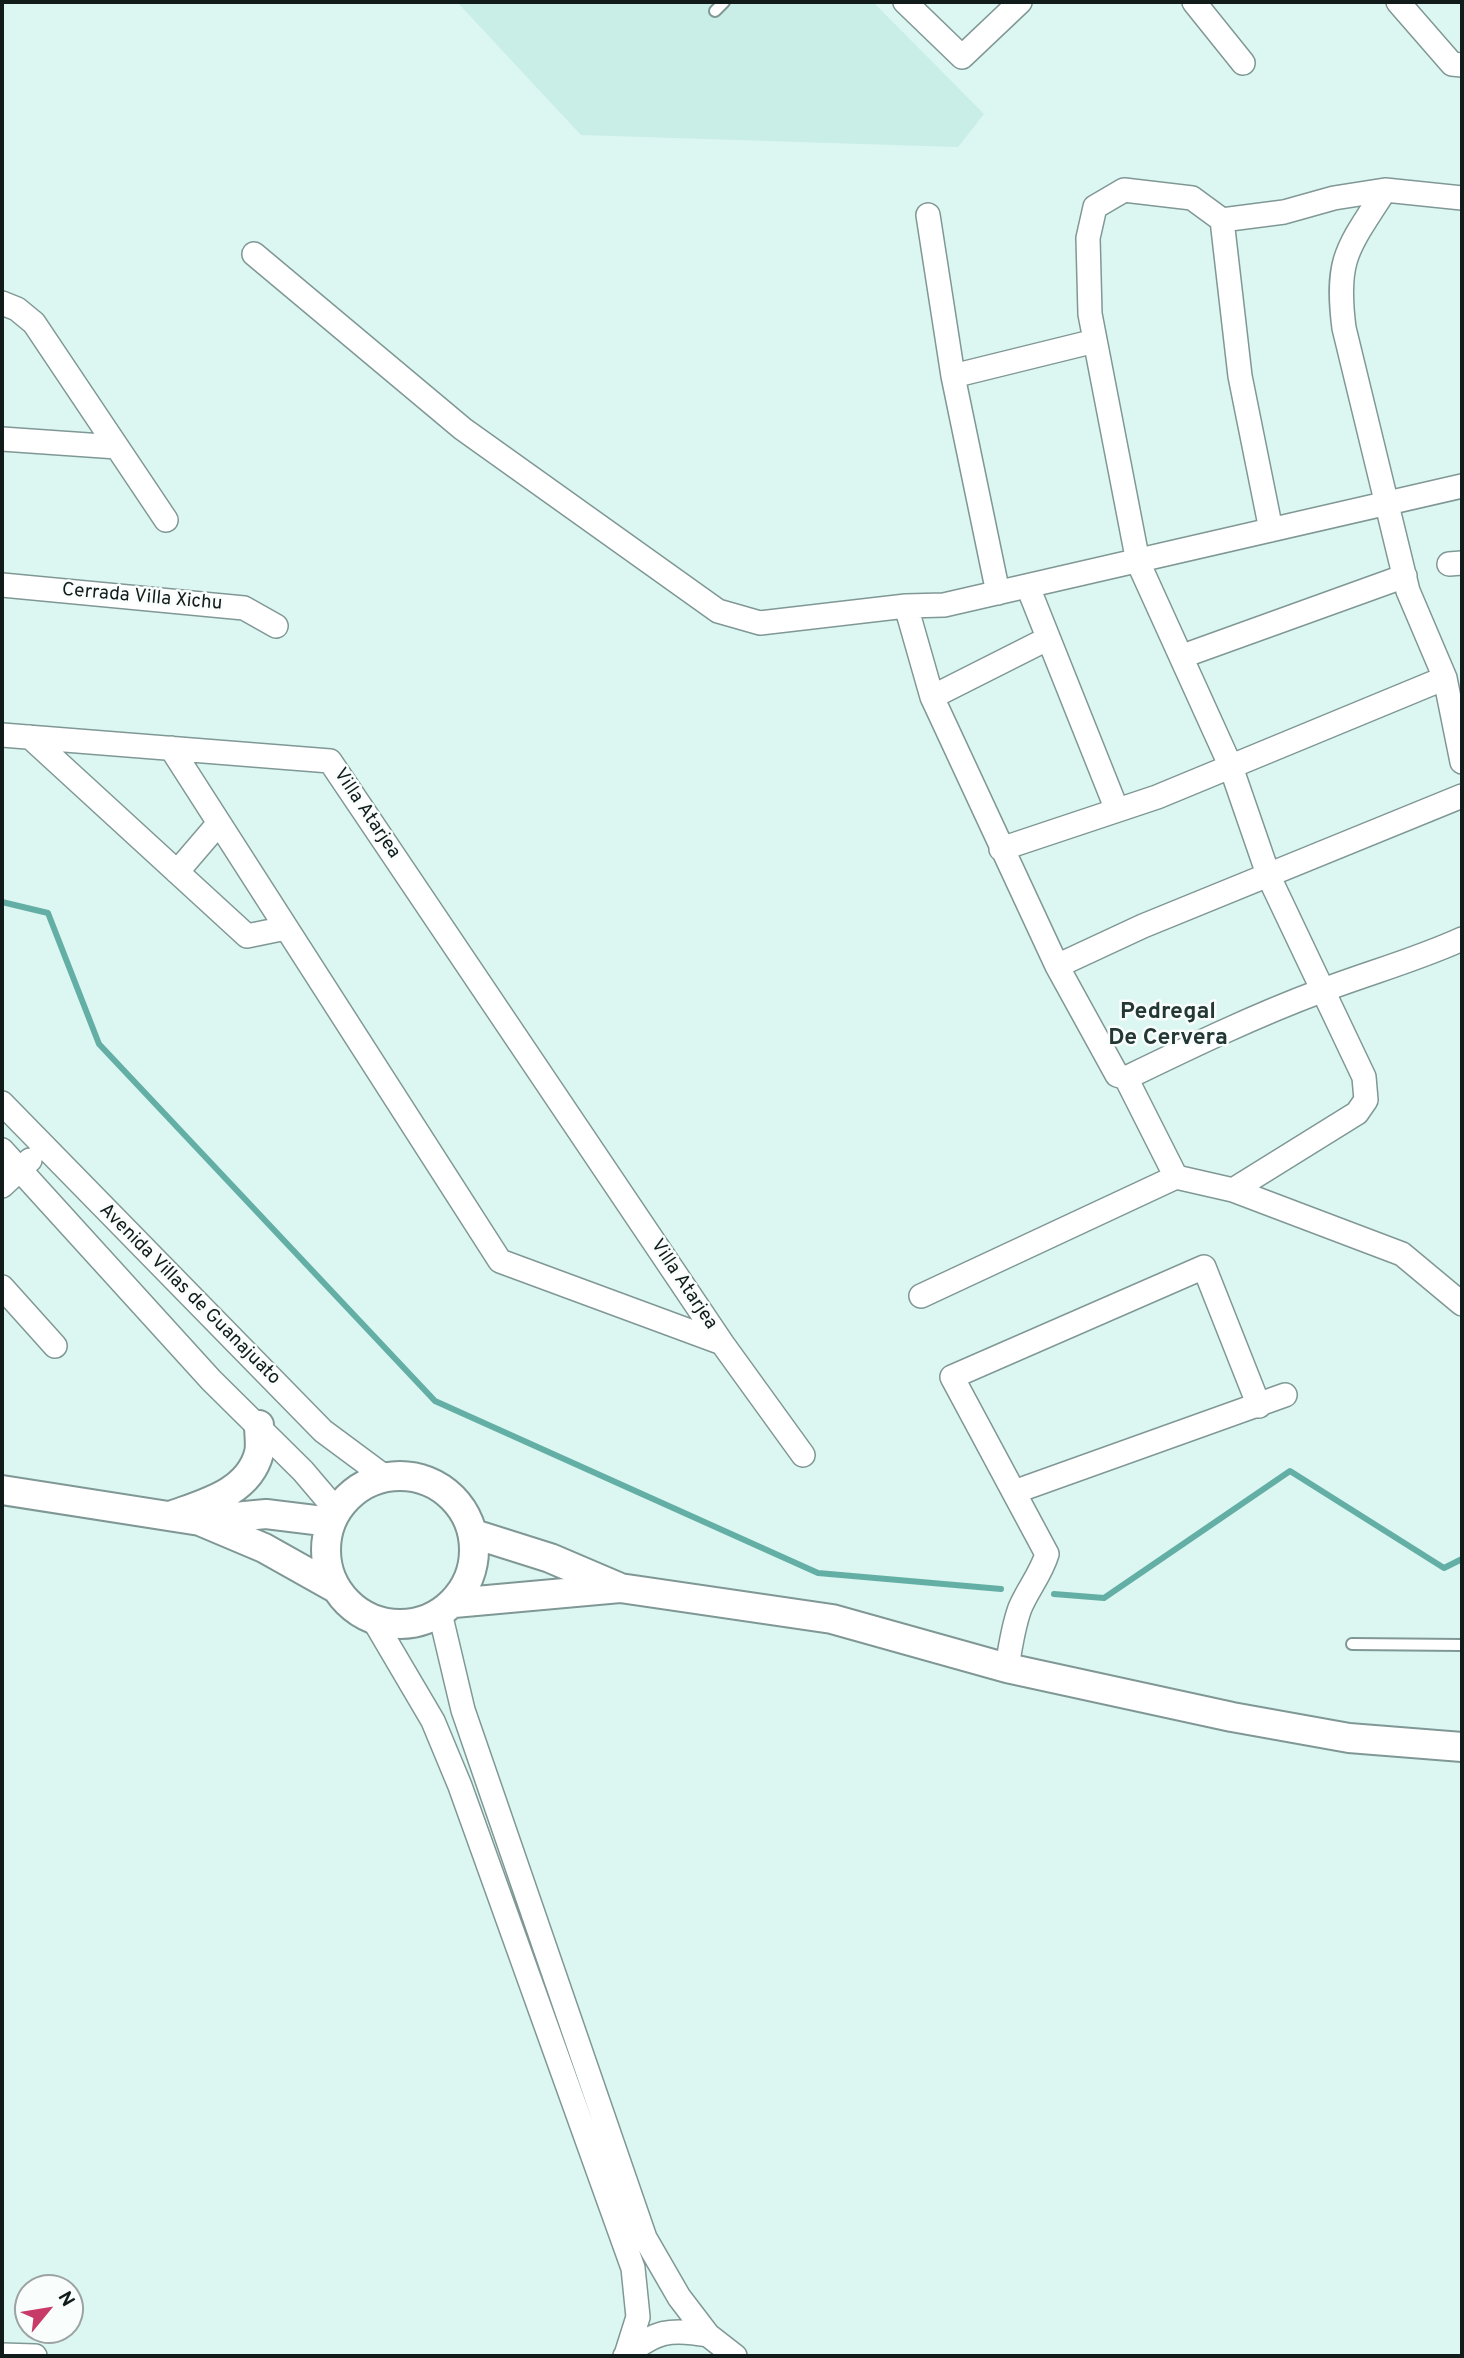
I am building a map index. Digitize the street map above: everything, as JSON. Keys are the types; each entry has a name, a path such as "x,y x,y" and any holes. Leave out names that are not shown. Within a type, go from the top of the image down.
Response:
{"street":[{"path":"905,2 962,57 1020,2"},
{"path":"1194,2 1243,63"},
{"path":"1398,2 1452,64 1462,65"},
{"path":"1233,1189 1357,1113 1366,1100 1364,1077 1269,877 1231,767 1138,562 1090,314 1088,238 1095,207 1124,190 1192,198 1222,220 1284,212 1334,198 1385,190 1462,198"},
{"path":"1385,190 1346,250 1339,287 1344,328 1405,576 1445,678 1462,762"},
{"path":"928,215 953,376 998,593"},
{"path":"1222,220 1240,376 1271,530"},
{"path":"254,254 463,429 718,611 760,623 906,606 944,605 1462,486"},
{"path":"2,303 34,323 166,520"},
{"path":"953,376 1095,341"},
{"path":"2,439 117,447"},
{"path":"1182,656 1405,576"},
{"name":"Cerrada Villa Xichu","path":"2,584 244,608 276,626"},
{"path":"1028,587 1117,810"},
{"path":"906,606 932,697 1001,849 1057,966 1117,1075 1126,1079 1176,1178"},
{"path":"932,697 1047,639"},
{"path":"1001,849 1157,797 1445,678"},
{"name":"Villa Atarjea","path":"2,735 330,761 722,1343"},
{"path":"30,737 247,936 286,928"},
{"name":"Villa Atarjea","path":"171,748 500,1261 722,1343"},
{"path":"1057,966 1143,926 1269,877 1462,796"},
{"path":"177,872 219,823"},
{"path":"1126,1079 1223,1031 1322,990 1429,954 1462,939"},
{"name":"Avenida Villas de Guanajuato","path":"2,1103 43,1148 323,1431 385,1477"},
{"path":"2,1186 43,1148"},
{"name":"Avenida Villas de Guanajuato","path":"2,1150 211,1380 259,1425 334,1516"},
{"path":"921,1296 1176,1178 1233,1189 1402,1254 1462,1304"},
{"path":"1007,1668 1015,1622 1022,1604 1040,1576 1047,1554 952,1377 1204,1267 1259,1406"},
{"path":"2,1287 55,1346"},
{"path":"722,1343 803,1455"},
{"path":"1014,1492 1285,1395"},
{"path":"173,1515 215,1500 245,1480 260,1452 259,1425"},
{"path":"337,1589 328,1567 326,1545 334,1516 349,1495 366,1483 385,1477 408,1476 430,1482 450,1494 464,1512 474,1534 474,1556 469,1578 447,1608 463,1710 645,2238 679,2297 708,2335 737,2355"},
{"path":"2,1490 200,1521 264,1548 337,1589 353,1606 373,1619 396,1624 419,1622 447,1608 620,1588"},
{"path":"200,1521 266,1514 334,1516"},
{"path":"474,1534 550,1559 620,1588 832,1619 1007,1668 1231,1717 1349,1738 1462,1747"},
{"path":"373,1619 433,1721 460,1786 633,2268 638,2317 625,2356"},
{"path":"625,2356 649,2336 679,2329 708,2335"},
{"path":"2,2356 35,2356"}],"lane":[{"path":"715,11 724,2"},
{"path":"1352,1644 1462,1645"}],"shaded area":[{"path":"457,2 873,2 984,114 958,147 581,135"}],"waterway":[{"path":"2,902 48,913 99,1044 435,1401 818,1573 1001,1589"},
{"path":"1054,1594 1104,1598 1290,1471 1444,1568 1462,1559"}],"district":[{"name":"Pedregal De Cervera","path":"1168,1026"}]}
